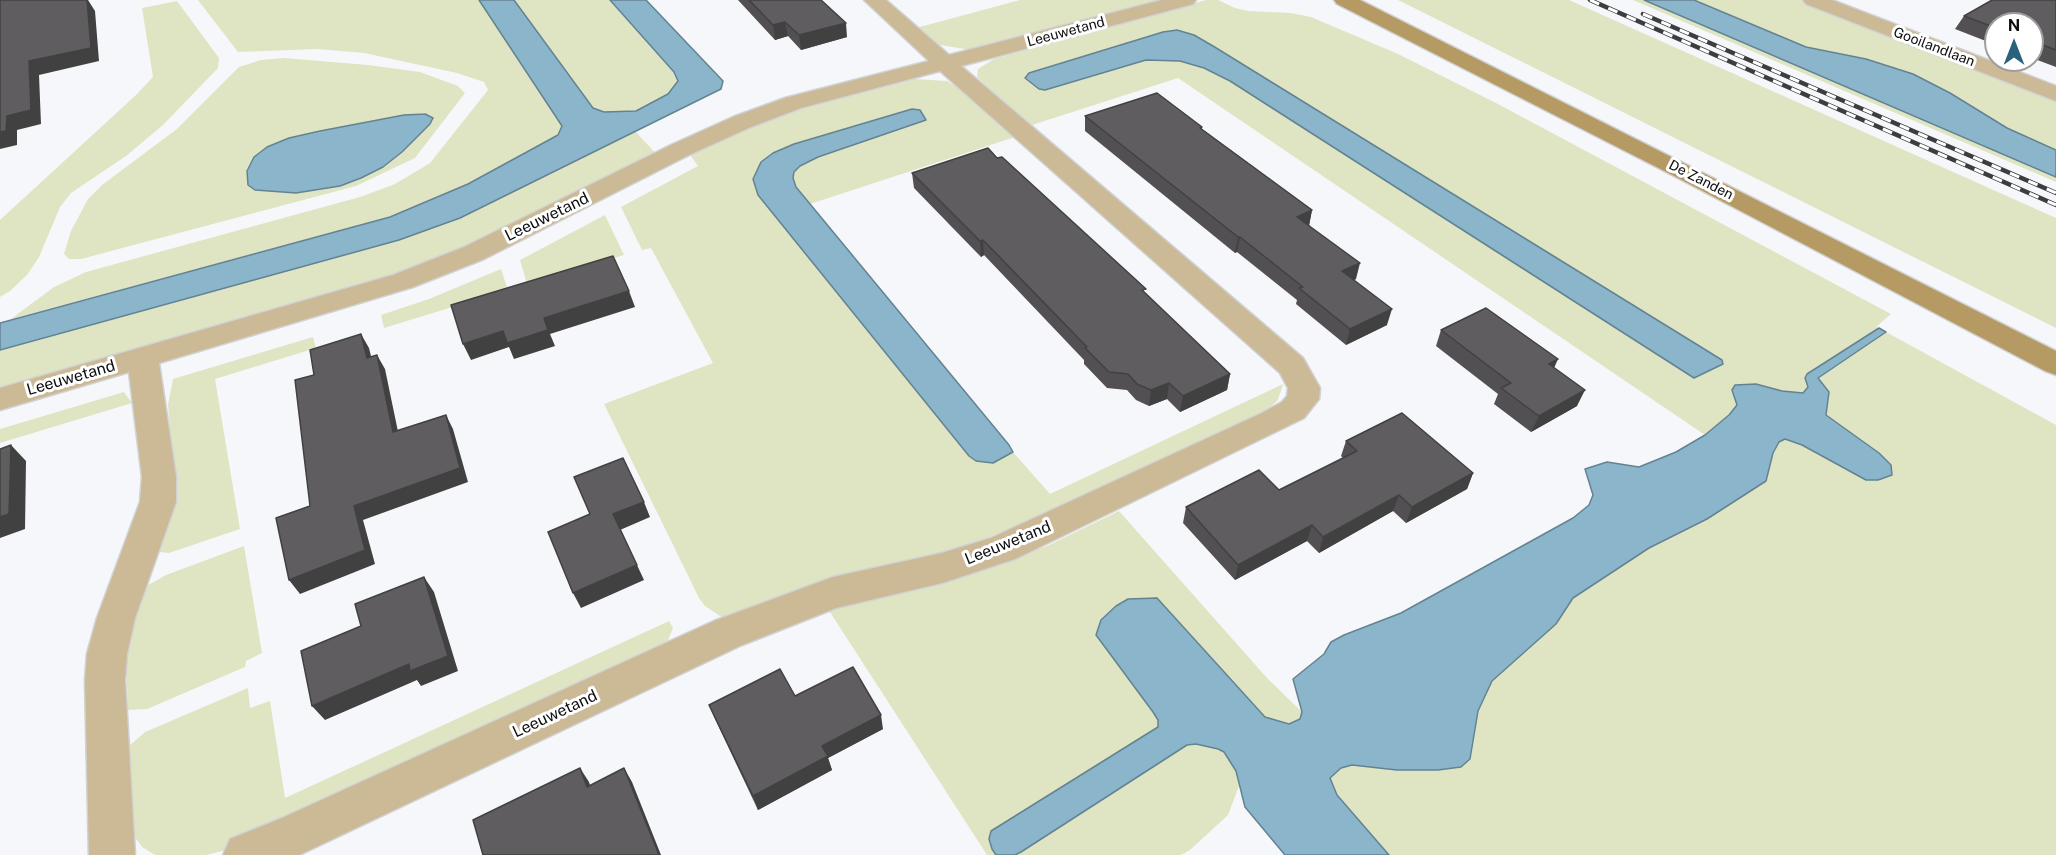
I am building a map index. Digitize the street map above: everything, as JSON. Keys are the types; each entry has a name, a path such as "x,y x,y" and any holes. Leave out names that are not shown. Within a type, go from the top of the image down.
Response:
{"main road":[{"name":"De Zanden","path":"1344,0 1685,172 2056,364"}],"street":[{"name":"Leeuwetand","path":"246,855 297,834 728,633 833,593 942,568 1002,549 1293,410 1303,399 1304,388 1292,366 874,0"},
{"name":"Leeuwetand","path":"0,399 403,281 474,253 742,122 810,98 1186,0"},
{"name":"Gooilandlaan","path":"1813,0 2056,94"},
{"path":"1855,16 1876,5"},
{"path":"112,855 105,680 107,654 116,618 150,529 158,501 159,477 143,358"}],"green space":[{"path":"198,0 479,0 563,126 558,135 469,184 390,217 11,319 54,287 86,272 360,197 395,184 430,163 488,90 484,82 457,73 364,53 317,49 238,52"},
{"path":"514,0 610,0 674,72 678,81 668,94 636,111 604,112 594,108"},
{"path":"1020,0 1162,0 971,50 932,42 916,28"},
{"path":"1206,0 1218,0 1248,11 1291,13 1311,17 1398,54 1496,103 1891,314 1877,326 1878,329 1807,374 1809,387 1803,393 1782,391 1756,384 1735,385 1732,391 1737,405 1729,415 1705,435 1178,78 1029,126 977,77 978,69 994,59","holes":["1171,30 1184,31 1723,364 1694,378 1230,81 1204,68 1180,61 1146,60 1045,90 1025,75"]},
{"path":"1398,0 1569,0 2056,218 2056,328"},
{"path":"1633,0 1644,0 2056,177 2056,182"},
{"path":"1694,0 1800,0 2056,100 2056,150 2007,128 1950,93 1913,74 1866,59 1806,47"},
{"path":"177,1 219,58 218,68 163,125 126,156 71,193 60,207 39,257 27,275 0,297 0,220 153,77 142,8"},
{"path":"284,58 420,72 458,86 465,93 415,158 356,186 81,259 69,259 64,254 71,231 88,199 102,185 177,129 239,67 261,60","holes":["415,114 430,124 383,167 340,186 296,193 255,190 248,185 247,170 254,157 289,138"]},
{"path":"915,79 947,81 1015,137 810,204 796,186 793,178 794,172 800,166 818,157 926,120 773,153 969,456 976,461 993,463 1013,452 1050,494 1283,384 1280,394 1277,401 1268,409 1061,507 992,536 935,556 803,587 723,618 705,606 699,598 604,404 713,363 651,248 642,250 621,207 698,166 690,155 730,137 784,114"},
{"path":"635,131 658,156 561,206 376,283 0,389 0,350 399,240 460,218"},
{"path":"605,215 624,255 527,284 520,260"},
{"path":"501,269 508,290 384,328 381,315 429,299"},
{"path":"1886,332 2056,425 2056,855 1347,855 1330,778 1341,768 1352,765 1397,770 1470,759 1478,711 1492,681 1556,624 1573,598 1649,548 1707,519 1765,481 1773,453 1779,442 1785,439 1802,445 1866,480 1891,465 1879,453 1826,415 1829,391 1818,378"},
{"path":"313,337 316,348 215,379 240,529 169,553 159,552 168,518 172,453 168,405 173,379"},
{"path":"124,392 132,403 0,443 0,429"},
{"path":"1119,511 1267,678 1302,712 1300,719 1288,724 1266,717 1157,598 1121,669 1153,712 1158,720 1158,727 992,848 996,855 987,855 828,609 980,571 1049,545"},
{"path":"244,546 262,653 246,661 245,667 147,709 128,710 126,659 131,626 143,588 166,575"},
{"path":"669,621 673,628 666,645 222,851 206,855 155,855 142,847 134,836 128,747 145,732 248,688 250,708 270,701 285,798"},
{"path":"1196,744 1224,752 1236,771 1239,786 1228,815 1190,850 1181,855 1015,855 1187,745"}],"water":[{"path":"479,0 514,0 593,108 604,112 636,111 668,94 678,81 674,72 610,0 646,0 723,81 721,89 460,218 399,240 0,350 0,323 390,217 468,184 558,135 562,126"},
{"path":"1644,0 1694,0 1806,47 1866,59 1913,74 1950,93 2007,128 2056,150 2056,177"},
{"path":"1177,30 1194,35 1213,46 1722,360 1723,364 1694,378 1230,81 1204,68 1180,61 1146,60 1045,90 1039,89 1025,78 1029,73 1163,32"},
{"path":"912,109 920,110 926,120 818,157 800,166 794,172 793,178 796,187 1009,445 1013,452 993,463 976,461 969,456 758,195 753,179 761,162 773,153 794,144"},
{"path":"425,114 433,118 430,124 402,152 383,167 361,178 340,186 296,193 255,190 248,185 247,171 254,157 267,147 289,138 404,115"},
{"path":"1879,328 1886,332 1818,378 1829,392 1826,415 1879,453 1891,465 1892,475 1878,480 1866,480 1802,445 1785,439 1779,442 1773,453 1766,481 1707,519 1649,548 1573,598 1556,624 1492,681 1478,711 1470,759 1461,767 1438,770 1397,770 1352,765 1341,768 1330,778 1337,795 1389,855 1285,855 1245,807 1236,771 1224,752 1196,744 1187,745 1021,852 1015,855 996,855 992,849 989,839 991,831 1158,727 1158,720 1153,712 1096,635 1101,620 1116,606 1128,599 1157,598 1265,717 1289,724 1300,719 1302,712 1293,679 1324,654 1331,642 1401,613 1573,518 1589,505 1593,495 1585,469 1607,462 1639,467 1676,452 1705,435 1729,415 1737,405 1732,390 1735,385 1756,384 1782,391 1803,393 1808,387 1805,378 1807,374"}],"building":[{"path":"0,0 87,0 91,48 29,61 31,110 7,116 6,131 0,132"},
{"path":"749,0 821,0 846,23 799,35 785,22 773,25"},
{"path":"1992,0 2056,0 2056,50 2044,46 2044,12 1984,12 1984,24 1964,16"},
{"path":"1157,93 1202,127 1200,128 1312,210 1297,217 1360,263 1342,271 1392,309 1350,329 1299,288 1303,287 1085,116"},
{"path":"988,148 997,158 1002,157 1146,289 1142,290 1230,374 1183,396 1169,383 1151,390 1137,384 1128,374 1109,372 983,240 980,241 912,173"},
{"path":"613,256 629,291 544,318 548,330 507,343 503,331 463,344 451,305"},
{"path":"1486,308 1558,359 1549,364 1585,390 1539,416 1501,388 1511,383 1441,330"},
{"path":"361,334 367,358 377,355 393,432 446,415 460,468 354,506 365,550 289,580 276,518 310,506 295,380 314,375 310,350"},
{"path":"1402,413 1473,473 1412,507 1399,495 1323,537 1312,525 1238,565 1186,507 1259,470 1279,490 1357,451 1346,441"},
{"path":"11,445 9,514 0,517 0,449"},
{"path":"623,458 644,502 613,514 637,565 573,593 548,532 590,514 574,477"},
{"path":"424,577 448,656 410,671 409,664 312,706 301,651 361,626 355,604"},
{"path":"853,667 881,715 822,746 828,756 753,796 709,705 780,669 795,696"},
{"path":"580,768 587,787 624,768 659,855 483,855 473,820"}],"railway":[{"path":"1590,0 2056,205"},
{"path":"1643,14 2056,193"}]}
